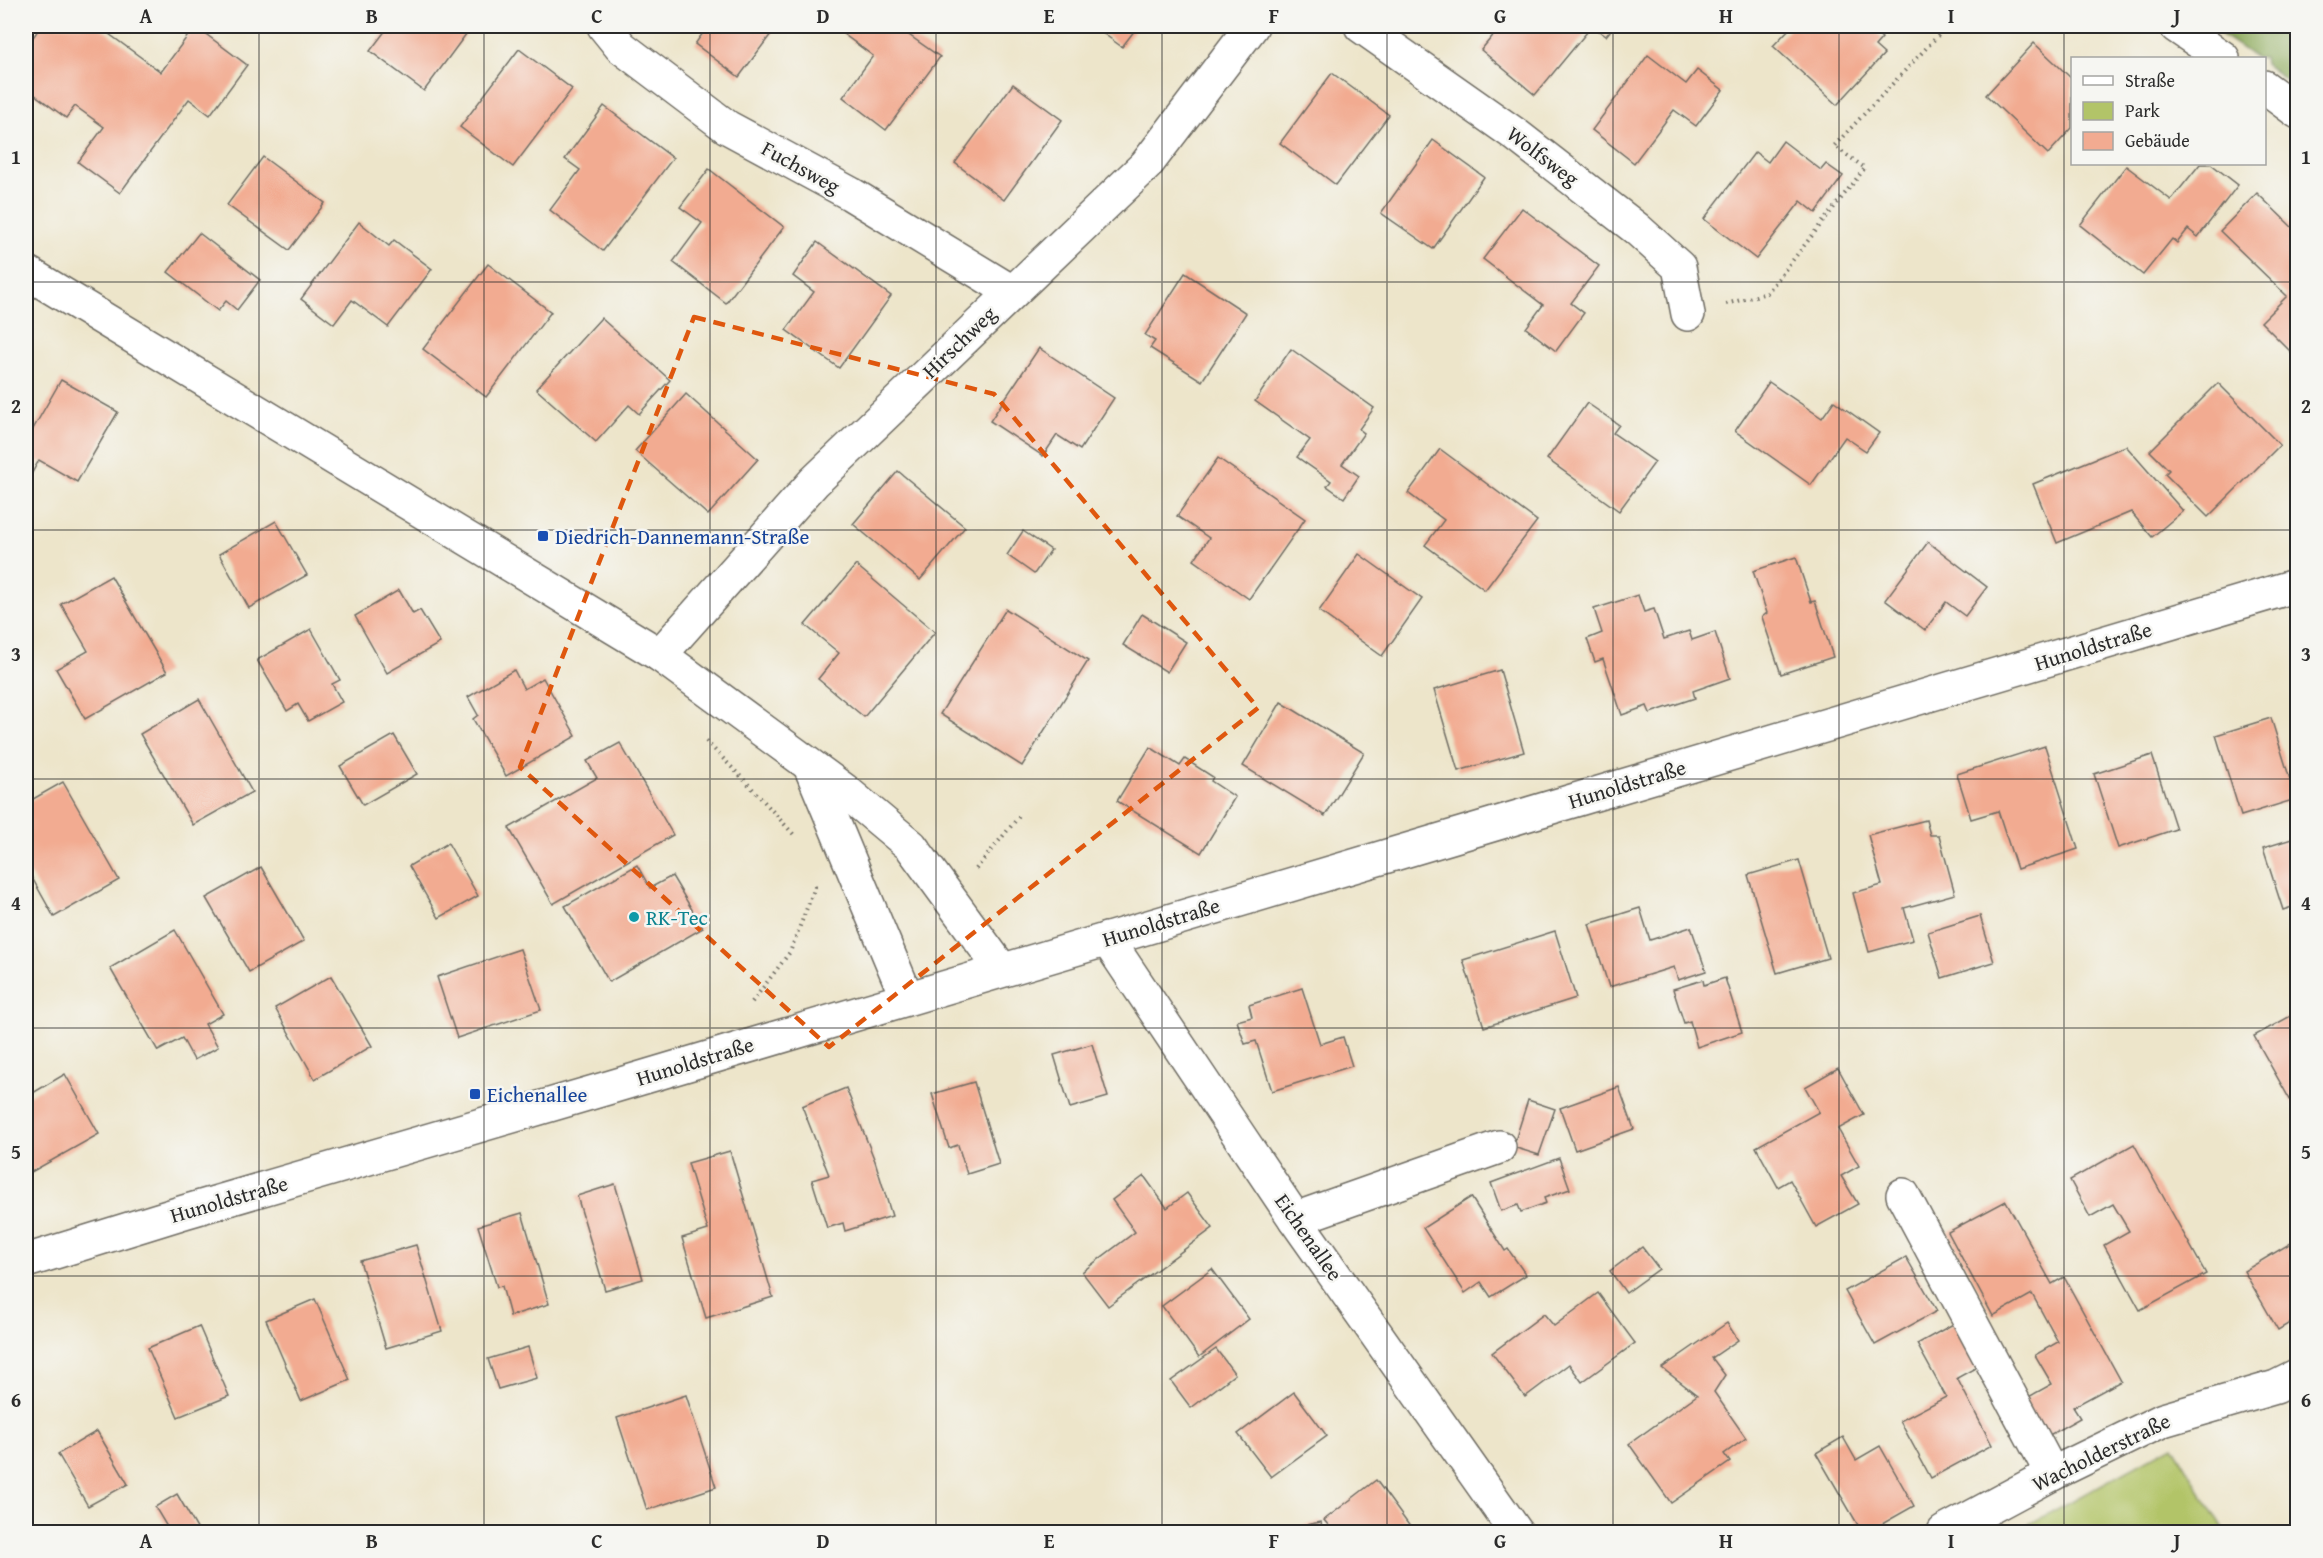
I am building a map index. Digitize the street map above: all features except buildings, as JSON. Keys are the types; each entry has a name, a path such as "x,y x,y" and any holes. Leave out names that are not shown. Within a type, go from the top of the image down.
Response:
{"street":[{"name":"Fuchsweg","path":"604,26 621,47 727,127 851,194 1012,292"},
{"name":"Hirschweg","path":"660,656 814,483 1146,165 1252,26"},
{"name":"Wolfsweg","path":"1361,26 1516,135 1637,229 1679,267 1688,314"},
{"path":"2175,26 2222,57"},
{"path":"2266,88 2298,112"},
{"path":"26,272 517,567 660,656 844,790 911,846 1002,970"},
{"name":"Hunoldstraße","path":"26,1261 184,1212 2298,585"},
{"path":"810,766 907,998"},
{"name":"Eichenallee","path":"1107,939 1295,1219 1516,1533"},
{"path":"1295,1219 1499,1146"},
{"path":"1903,1195 2052,1474"},
{"name":"Wacholderstraße","path":"1944,1533 2052,1474 2163,1420 2276,1388 2298,1376"}],"path":[{"path":"1688,314 1767,293 1865,168 1834,146 1947,26"},
{"path":"701,736 797,839"},
{"path":"950,900 1021,814"},
{"path":"756,1042 746,1009 790,952 815,887 813,877"}],"highlighted area":[{"path":"694,317 994,394 1258,708 829,1047 520,767"}],"green space":[{"path":"2209,26 2297,26 2297,88 2266,65 2266,57 2255,57"},
{"path":"2173,1445 2225,1532 2015,1532"}],"place":[{"name":"Diedrich-Dannemann-Straße","path":"543,536"},
{"name":"RK-Tec","path":"634,917"},
{"name":"Eichenallee","path":"475,1094"}]}
